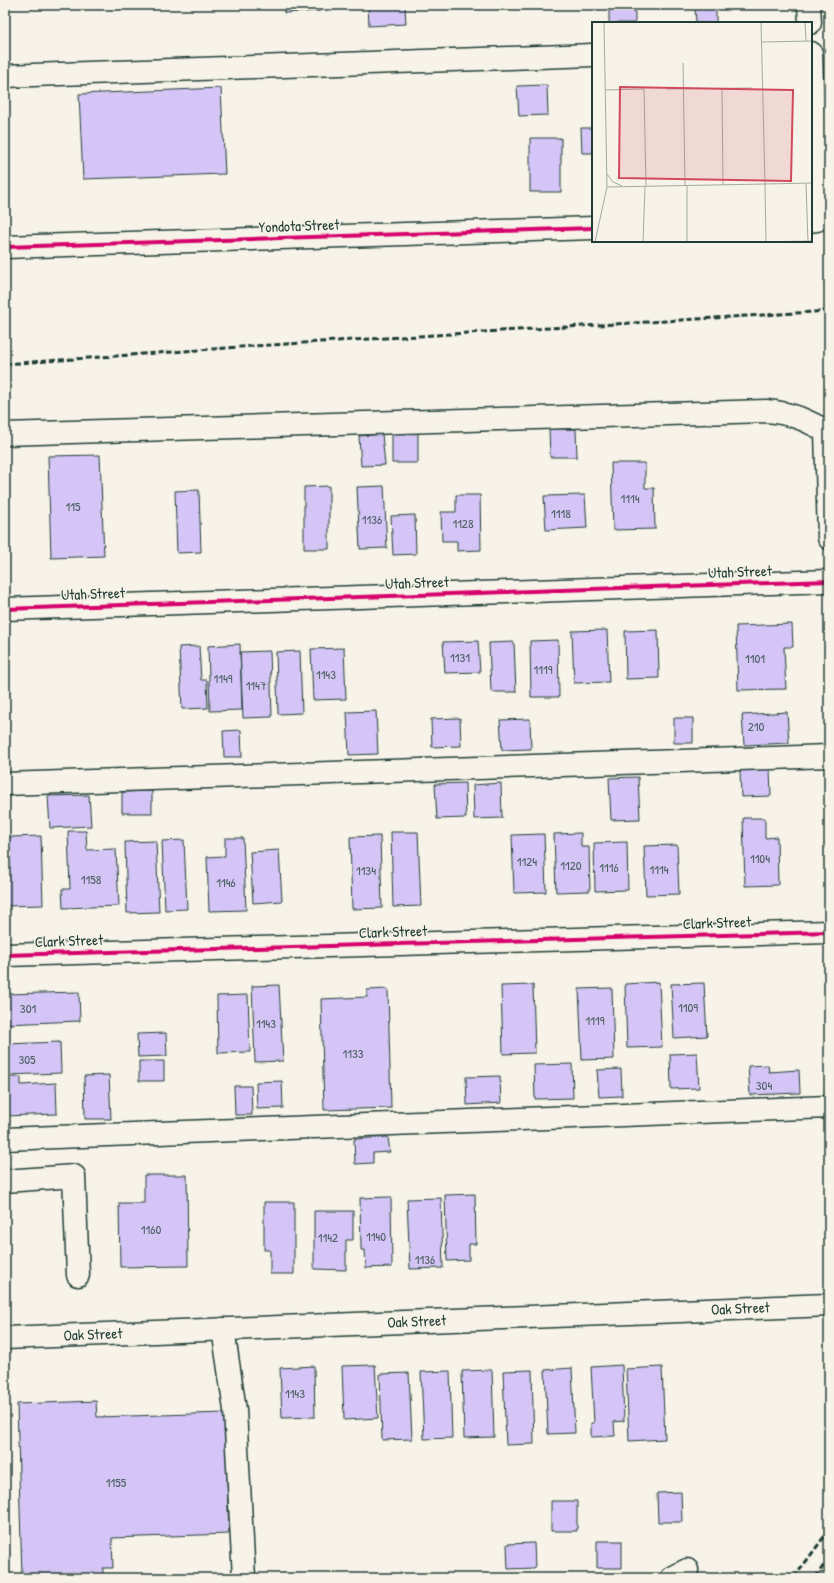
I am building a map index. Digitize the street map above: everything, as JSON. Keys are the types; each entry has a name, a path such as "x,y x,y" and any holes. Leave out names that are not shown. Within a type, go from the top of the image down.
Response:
{"street":[{"path":"809,5 810,22"},
{"path":"5,76 592,55"},
{"path":"812,109 814,220"},
{"name":"Yondota Street","path":"5,248 592,228"},
{"path":"5,434 766,411 785,413 802,418 826,431 829,538"},
{"name":"Utah Street","path":"5,609 829,581"},
{"path":"5,784 829,756"},
{"name":"Clark Street","path":"5,955 829,932"},
{"path":"5,1139 829,1106"},
{"path":"5,1181 74,1176 78,1275"},
{"name":"Oak Street","path":"5,1338 829,1305"},
{"path":"223,1329 235,1410 244,1578"}],"building":[{"path":"284,5 320,5 320,11 284,13"},
{"path":"368,5 405,5 406,24 369,26"},
{"path":"635,8 635,22 609,22 609,9"},
{"path":"695,8 716,8 716,22 696,22"},
{"path":"547,85 548,115 519,116 517,86"},
{"path":"221,88 225,174 83,179 79,94"},
{"path":"581,128 592,128 592,153 582,153"},
{"path":"530,138 561,138 561,192 530,192"},
{"path":"549,429 576,429 577,457 550,457"},
{"path":"392,433 418,433 418,463 392,463"},
{"path":"382,434 385,465 361,466 359,436"},
{"path":"100,455 104,556 51,558 48,456"},
{"path":"611,463 645,463 645,488 654,488 655,529 613,530"},
{"path":"329,486 329,549 304,549 304,487"},
{"path":"384,486 387,548 360,549 357,487"},
{"path":"199,490 201,552 177,553 175,491"},
{"path":"456,495 480,495 481,550 457,551 457,541 442,541 441,512 456,512"},
{"path":"585,495 587,528 546,530 544,496"},
{"path":"415,515 416,554 393,555 391,516"},
{"path":"792,624 793,647 784,647 786,689 738,690 736,626"},
{"path":"607,630 609,682 574,683 572,631"},
{"path":"658,630 659,678 626,679 625,631"},
{"path":"558,640 559,697 531,697 530,641"},
{"path":"478,641 480,672 445,673 443,642"},
{"path":"514,642 516,692 491,692 489,643"},
{"path":"240,644 242,710 210,711 208,646"},
{"path":"199,646 201,680 207,680 208,708 182,709 179,647"},
{"path":"344,648 346,699 313,700 311,649"},
{"path":"270,651 272,717 243,718 240,652"},
{"path":"300,651 302,713 278,714 276,652"},
{"path":"376,711 378,754 349,755 347,712"},
{"path":"787,712 789,743 744,745 742,715"},
{"path":"460,718 461,746 432,747 431,719"},
{"path":"674,718 693,718 693,743 674,743"},
{"path":"530,719 531,749 502,750 500,720"},
{"path":"241,730 242,757 224,757 223,731"},
{"path":"770,769 771,796 741,797 740,770"},
{"path":"638,777 640,819 611,820 609,778"},
{"path":"465,783 466,818 437,819 435,784"},
{"path":"501,783 502,818 474,819 473,785"},
{"path":"152,791 152,813 122,813 122,792"},
{"path":"89,795 91,826 50,828 48,796"},
{"path":"743,818 765,818 765,838 777,837 778,885 745,886"},
{"path":"68,831 86,831 87,850 116,849 119,906 63,908 62,889 70,889"},
{"path":"391,832 418,832 421,906 393,907"},
{"path":"581,833 581,847 589,847 590,891 556,892 554,834"},
{"path":"544,834 546,892 514,893 512,835"},
{"path":"41,836 43,905 5,906 5,866 10,866 9,837"},
{"path":"380,836 382,908 352,909 350,837"},
{"path":"225,838 243,838 246,910 209,911 207,857 225,856"},
{"path":"184,840 187,909 165,910 162,841"},
{"path":"156,841 159,912 127,913 125,842"},
{"path":"627,842 628,890 595,891 594,843"},
{"path":"677,845 679,894 646,895 644,846"},
{"path":"279,850 282,901 253,903 250,852"},
{"path":"659,982 662,1047 627,1048 625,984"},
{"path":"704,983 707,1036 674,1038 671,984"},
{"path":"279,985 283,1061 255,1062 252,986"},
{"path":"533,985 535,1053 503,1054 501,986"},
{"path":"612,988 614,1059 582,1060 579,989"},
{"path":"388,989 391,1108 324,1110 321,999 367,997 367,990"},
{"path":"79,992 80,1021 5,1024 5,994"},
{"path":"248,995 250,1052 218,1053 217,996"},
{"path":"166,1033 167,1056 138,1057 137,1034"},
{"path":"60,1042 61,1073 7,1075 5,1044"},
{"path":"697,1053 699,1088 671,1089 670,1054"},
{"path":"139,1061 164,1061 164,1081 139,1081"},
{"path":"572,1064 573,1098 535,1099 534,1065"},
{"path":"768,1065 769,1072 799,1070 800,1093 750,1095 748,1066"},
{"path":"621,1069 622,1096 599,1097 597,1070"},
{"path":"109,1075 111,1119 85,1119 84,1076"},
{"path":"500,1076 501,1103 467,1105 466,1077"},
{"path":"5,1077 21,1077 21,1085 56,1083 57,1114 5,1116"},
{"path":"282,1081 283,1108 257,1109 256,1082"},
{"path":"234,1086 251,1086 252,1115 235,1115"},
{"path":"388,1137 390,1152 373,1153 373,1163 355,1164 354,1139"},
{"path":"144,1175 187,1175 188,1266 120,1267 119,1203 144,1203"},
{"path":"475,1194 476,1244 469,1244 469,1260 447,1261 445,1195"},
{"path":"391,1197 392,1267 366,1268 365,1250 361,1250 360,1198"},
{"path":"441,1198 443,1268 410,1269 407,1199"},
{"path":"264,1202 294,1202 294,1274 270,1274 270,1250 264,1250"},
{"path":"314,1211 353,1211 353,1240 346,1240 346,1270 314,1269"},
{"path":"375,1365 378,1418 344,1420 342,1366"},
{"path":"622,1365 624,1421 614,1422 615,1436 591,1437 591,1423 594,1423 591,1367"},
{"path":"314,1366 315,1417 282,1418 280,1368"},
{"path":"662,1367 665,1439 629,1441 626,1369"},
{"path":"572,1368 575,1433 548,1434 545,1370"},
{"path":"492,1370 494,1437 464,1438 462,1371"},
{"path":"532,1370 534,1444 506,1445 503,1371"},
{"path":"450,1371 452,1438 424,1439 421,1372"},
{"path":"409,1373 412,1439 382,1440 380,1374"},
{"path":"96,1401 97,1417 225,1413 229,1534 112,1538 113,1568 103,1568 103,1578 22,1578 17,1404"},
{"path":"681,1492 682,1522 658,1522 657,1493"},
{"path":"551,1501 577,1501 577,1531 551,1531"},
{"path":"597,1541 622,1541 622,1568 597,1568"},
{"path":"534,1543 535,1568 508,1569 507,1544"}],"railway":[{"path":"5,364 254,346 829,311"},
{"path":"794,1578 829,1530"},
{"path":"815,1578 829,1558"}],"cycle path":[{"path":"5,247 592,228"},
{"path":"5,609 829,581"},
{"path":"5,955 829,932"}]}
